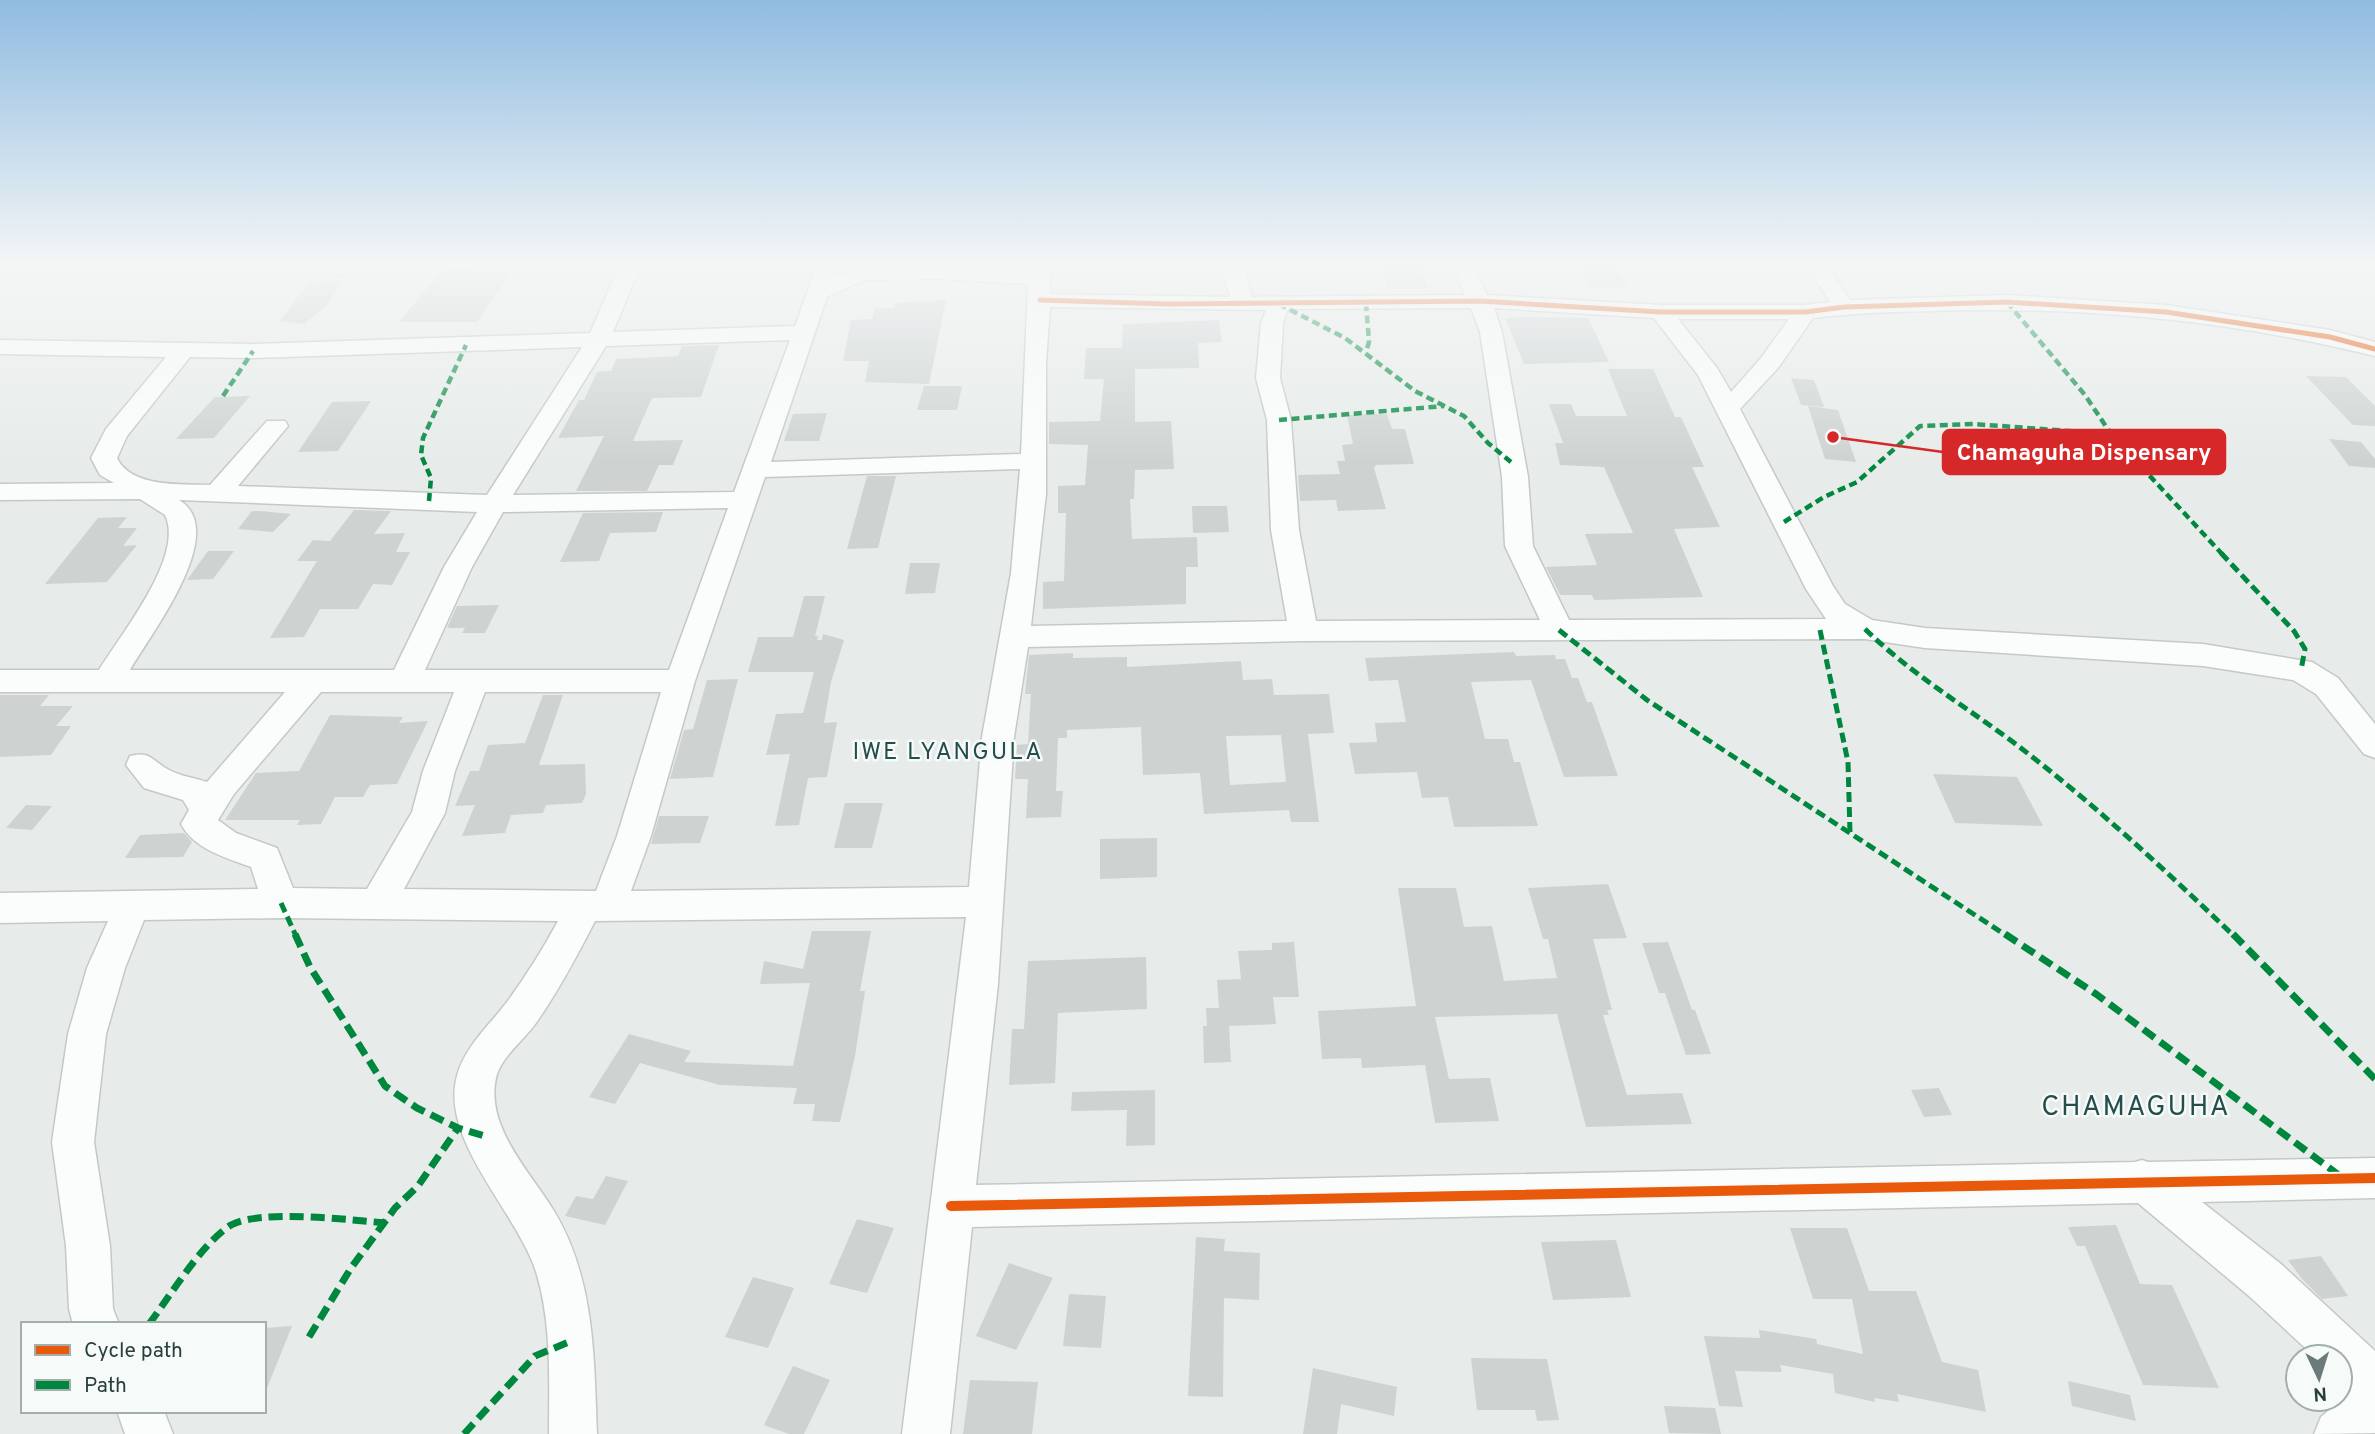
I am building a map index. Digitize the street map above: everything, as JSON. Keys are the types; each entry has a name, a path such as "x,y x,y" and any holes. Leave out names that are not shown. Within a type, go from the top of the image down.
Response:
{"street":[{"path":"404,682 438,608 494,504 575,384 605,329"},
{"path":"572,1434 569,1342 561,1283 541,1230 485,1136 474,1094 481,1065 522,1013 569,937 596,906 634,836 680,681 804,329"},
{"path":"926,1434 951,1206 973,1043 998,737 1025,573 1033,494 1034,363 1031,329"},
{"path":"1272,329 1268,378 1279,420 1285,530 1303,631"},
{"path":"1490,329 1516,477 1516,529 1519,546 1559,630"},
{"path":"1676,329 1697,354 1827,603 1864,629"},
{"path":"1726,408 1749,389 1774,362 1795,329"},
{"path":"2275,329 2330,337 2375,349"},
{"path":"0,347 183,351 600,341 802,333"},
{"path":"109,680 174,571 183,552 183,524 176,510 109,469 104,458 106,450 123,424 183,351"},
{"path":"218,493 276,426"},
{"path":"753,470 1033,461"},
{"path":"0,492 146,491 494,504 743,500"},
{"path":"1014,637 1303,631 1864,629 1925,638 2193,654 2301,670 2327,686 2375,746"},
{"path":"377,905 428,813 439,771 474,680"},
{"path":"0,681 680,681"},
{"path":"281,904 265,858 224,843 198,824 205,808 312,682"},
{"path":"142,765 156,779 195,791 205,808"},
{"path":"0,908 281,904 596,906 986,902"},
{"path":"95,1322 91,1309 88,1246 73,1142 79,1081 94,1009 106,968 132,907"},
{"path":"951,1206 2142,1180 2375,1178"},
{"path":"2142,1180 2265,1280 2375,1382"},
{"path":"2338,1434 2375,1401"},
{"path":"141,1413 149,1434"}],"building":[{"path":"849,329 940,329 929,384 865,382 869,361 843,361"},
{"path":"1123,329 1220,329 1222,342 1198,343 1199,368 1135,369 1135,422 1171,421 1174,469 1135,470 1134,499 1130,499 1132,539 1197,537 1198,567 1186,567 1186,604 1043,609 1043,582 1064,581 1066,513 1058,513 1058,486 1085,485 1088,445 1049,444 1049,422 1100,421 1104,379 1084,379 1086,348 1122,348"},
{"path":"1510,329 1593,329 1609,362 1524,364"},
{"path":"719,345 701,397 652,398 633,441 683,440 673,465 659,465 647,491 576,491 604,436 558,438 579,400 584,400 597,372 611,371 616,359 678,356 682,346"},
{"path":"1608,369 1653,369 1675,417 1681,417 1704,467 1692,467 1720,527 1674,529 1703,597 1594,600 1592,595 1560,595 1546,567 1597,565 1585,534 1633,533 1604,467 1560,465 1555,443 1563,443 1549,404 1571,404 1576,416 1627,416"},
{"path":"2306,376 2346,377 2375,406 2375,426 2353,425"},
{"path":"1791,378 1814,380 1824,407 1801,405"},
{"path":"924,386 962,386 957,410 917,410"},
{"path":"250,396 214,438 176,439 215,397"},
{"path":"371,401 338,451 298,452 332,402"},
{"path":"1808,406 1838,410 1856,462 1825,459"},
{"path":"827,413 819,441 784,441 793,414"},
{"path":"1387,414 1392,429 1405,429 1414,464 1376,465 1374,468 1386,509 1338,511 1336,500 1300,501 1298,475 1340,474 1337,461 1345,461 1342,445 1353,444 1347,415"},
{"path":"2329,439 2361,442 2375,459 2375,468 2349,466"},
{"path":"867,476 896,476 878,548 847,549"},
{"path":"1192,506 1227,506 1229,532 1193,533"},
{"path":"354,510 391,511 374,534 405,533 396,552 410,552 392,585 373,584 358,609 320,609 304,637 270,638 317,561 297,561 313,540 330,541"},
{"path":"252,511 291,514 273,532 238,529"},
{"path":"663,512 656,532 610,533 599,561 560,562 583,513"},
{"path":"127,517 118,528 137,528 123,546 137,545 107,582 45,584 98,518"},
{"path":"208,551 234,551 213,579 187,580"},
{"path":"910,563 940,563 935,593 905,594"},
{"path":"804,596 825,596 815,636 818,636 817,640 822,640 823,634 844,640 831,682 824,723 837,722 827,777 808,778 799,825 775,826 790,754 766,755 776,714 803,713 814,672 748,672 758,637 793,637"},
{"path":"499,605 485,633 462,633 465,628 447,628 457,606"},
{"path":"1514,652 1516,656 1555,655 1556,659 1565,659 1572,678 1578,678 1587,702 1592,702 1618,776 1564,777 1531,680 1471,682 1485,739 1508,739 1514,762 1520,762 1538,826 1454,827 1448,797 1422,798 1417,772 1355,774 1349,743 1377,742 1375,723 1406,722 1398,680 1369,681 1365,658"},
{"path":"1073,653 1073,658 1127,657 1127,667 1241,661 1243,680 1272,679 1274,695 1329,694 1334,733 1308,734 1319,822 1291,822 1289,810 1204,814 1200,773 1143,775 1141,727 1067,730 1067,738 1058,738 1056,791 1063,791 1061,817 1026,818 1028,779 1015,779 1017,745 1028,744 1031,694 1025,694 1029,655","holes":["1281,735 1286,782 1230,785 1226,736"]},
{"path":"738,679 713,777 670,779 684,730 693,729 707,680"},
{"path":"0,695 49,695 40,706 73,706 56,726 71,726 51,755 0,757"},
{"path":"543,695 563,695 539,765 585,764 586,794 582,803 546,805 543,813 511,815 505,833 462,836 475,805 455,806 470,771 479,771 488,745 525,743"},
{"path":"330,715 403,717 399,723 428,721 397,784 370,785 363,797 335,797 321,824 297,825 300,820 225,820 256,773 299,771"},
{"path":"1933,774 2017,777 2043,826 1955,823"},
{"path":"845,803 883,803 872,848 834,848"},
{"path":"26,805 52,806 32,830 6,828"},
{"path":"659,816 709,816 700,843 651,844"},
{"path":"184,833 192,842 183,857 125,858 140,835"},
{"path":"1157,838 1157,877 1100,879 1100,839"},
{"path":"1608,884 1627,938 1593,939 1612,1010 1607,1010 1609,1015 1603,1015 1627,1095 1682,1093 1692,1124 1586,1127 1557,1014 1435,1017 1449,1079 1490,1078 1499,1121 1435,1123 1425,1065 1362,1068 1361,1058 1322,1059 1318,1011 1416,1006 1398,888 1456,888 1464,927 1492,926 1504,981 1557,978 1548,939 1543,939 1528,888"},
{"path":"812,931 871,931 860,991 865,991 855,1056 840,1122 812,1121 815,1104 793,1104 797,1088 720,1085 640,1063 615,1104 589,1097 629,1034 691,1051 684,1062 793,1066 810,983 760,984 764,961 803,969"},
{"path":"1294,942 1299,997 1273,997 1276,1024 1229,1026 1231,1062 1204,1063 1203,1026 1207,1026 1206,1008 1219,1008 1217,980 1241,979 1238,951 1272,950 1272,943"},
{"path":"1668,942 1711,1054 1686,1055 1665,993 1659,993 1642,943"},
{"path":"1146,957 1147,1009 1058,1013 1055,1083 1009,1085 1012,1029 1024,1029 1028,961"},
{"path":"1939,1088 1952,1115 1924,1117 1911,1090"},
{"path":"1155,1090 1155,1145 1126,1146 1127,1110 1071,1111 1072,1092"},
{"path":"606,1176 628,1181 605,1225 565,1216 576,1196 593,1199"},
{"path":"857,1219 894,1228 867,1293 829,1284"},
{"path":"2116,1225 2140,1284 2172,1285 2219,1388 2143,1385 2085,1246 2077,1246 2068,1227"},
{"path":"1790,1228 1847,1228 1869,1291 1916,1291 1942,1362 1978,1370 1986,1412 1897,1394 1899,1402 1874,1398 1875,1402 1835,1393 1833,1374 1780,1365 1782,1372 1735,1371 1743,1407 1719,1406 1704,1336 1760,1338 1759,1330 1816,1339 1817,1344 1863,1354 1852,1299 1813,1299"},
{"path":"1196,1237 1225,1239 1224,1251 1260,1253 1259,1300 1224,1298 1223,1397 1188,1396"},
{"path":"1616,1240 1631,1297 1553,1300 1541,1242"},
{"path":"2321,1256 2348,1296 2322,1299 2288,1260"},
{"path":"1009,1263 1053,1278 1016,1350 976,1336"},
{"path":"753,1277 794,1288 768,1348 725,1337"},
{"path":"1069,1294 1106,1296 1101,1348 1063,1346"},
{"path":"292,1326 266,1391 266,1328"},
{"path":"1471,1358 1547,1359 1559,1420 1537,1421 1535,1410 1477,1410"},
{"path":"793,1366 830,1380 804,1434 789,1434 764,1425"},
{"path":"1313,1368 1397,1387 1394,1416 1341,1404 1337,1434 1303,1434"},
{"path":"970,1380 1038,1382 1032,1434 963,1434"},
{"path":"2068,1381 2130,1395 2136,1421 2072,1406"},
{"path":"1664,1406 1715,1408 1721,1434 1669,1433"}],"marked path":[{"path":"1324,329 1345,338 1415,391 1464,416 1488,443 1511,462"},
{"path":"1366,352 1369,342 1368,329"},
{"path":"2030,329 2085,395 2111,434 2294,631 2305,649 2301,670"},
{"path":"429,501 431,478 421,455 423,438 466,345"},
{"path":"223,396 253,351"},
{"path":"1279,420 1444,406"},
{"path":"1784,522 1824,497 1857,482 1920,426 1973,424 2111,434"},
{"path":"1865,629 1896,659 2014,743 2136,842 2246,947 2375,1079"},
{"path":"1559,630 1647,700 2096,994 2340,1176"},
{"path":"1820,630 1848,762 1850,833"},
{"path":"281,903 310,967 385,1086 417,1108 458,1128 485,1136"},
{"path":"309,1337 351,1268 395,1208 418,1186 458,1128"},
{"path":"151,1322 201,1257 232,1225 261,1218 386,1223"},
{"path":"464,1434 535,1356 569,1342"}],"cycle path":[{"path":"2277,329 2330,337 2375,349"},
{"path":"951,1206 2375,1178"}],"place":[{"name":"Chamaguha Dispensary","path":"1833,437"}],"district":[{"name":"IWE LYANGULA","path":"948,751"},
{"name":"CHAMAGUHA","path":"2136,1105"}]}
